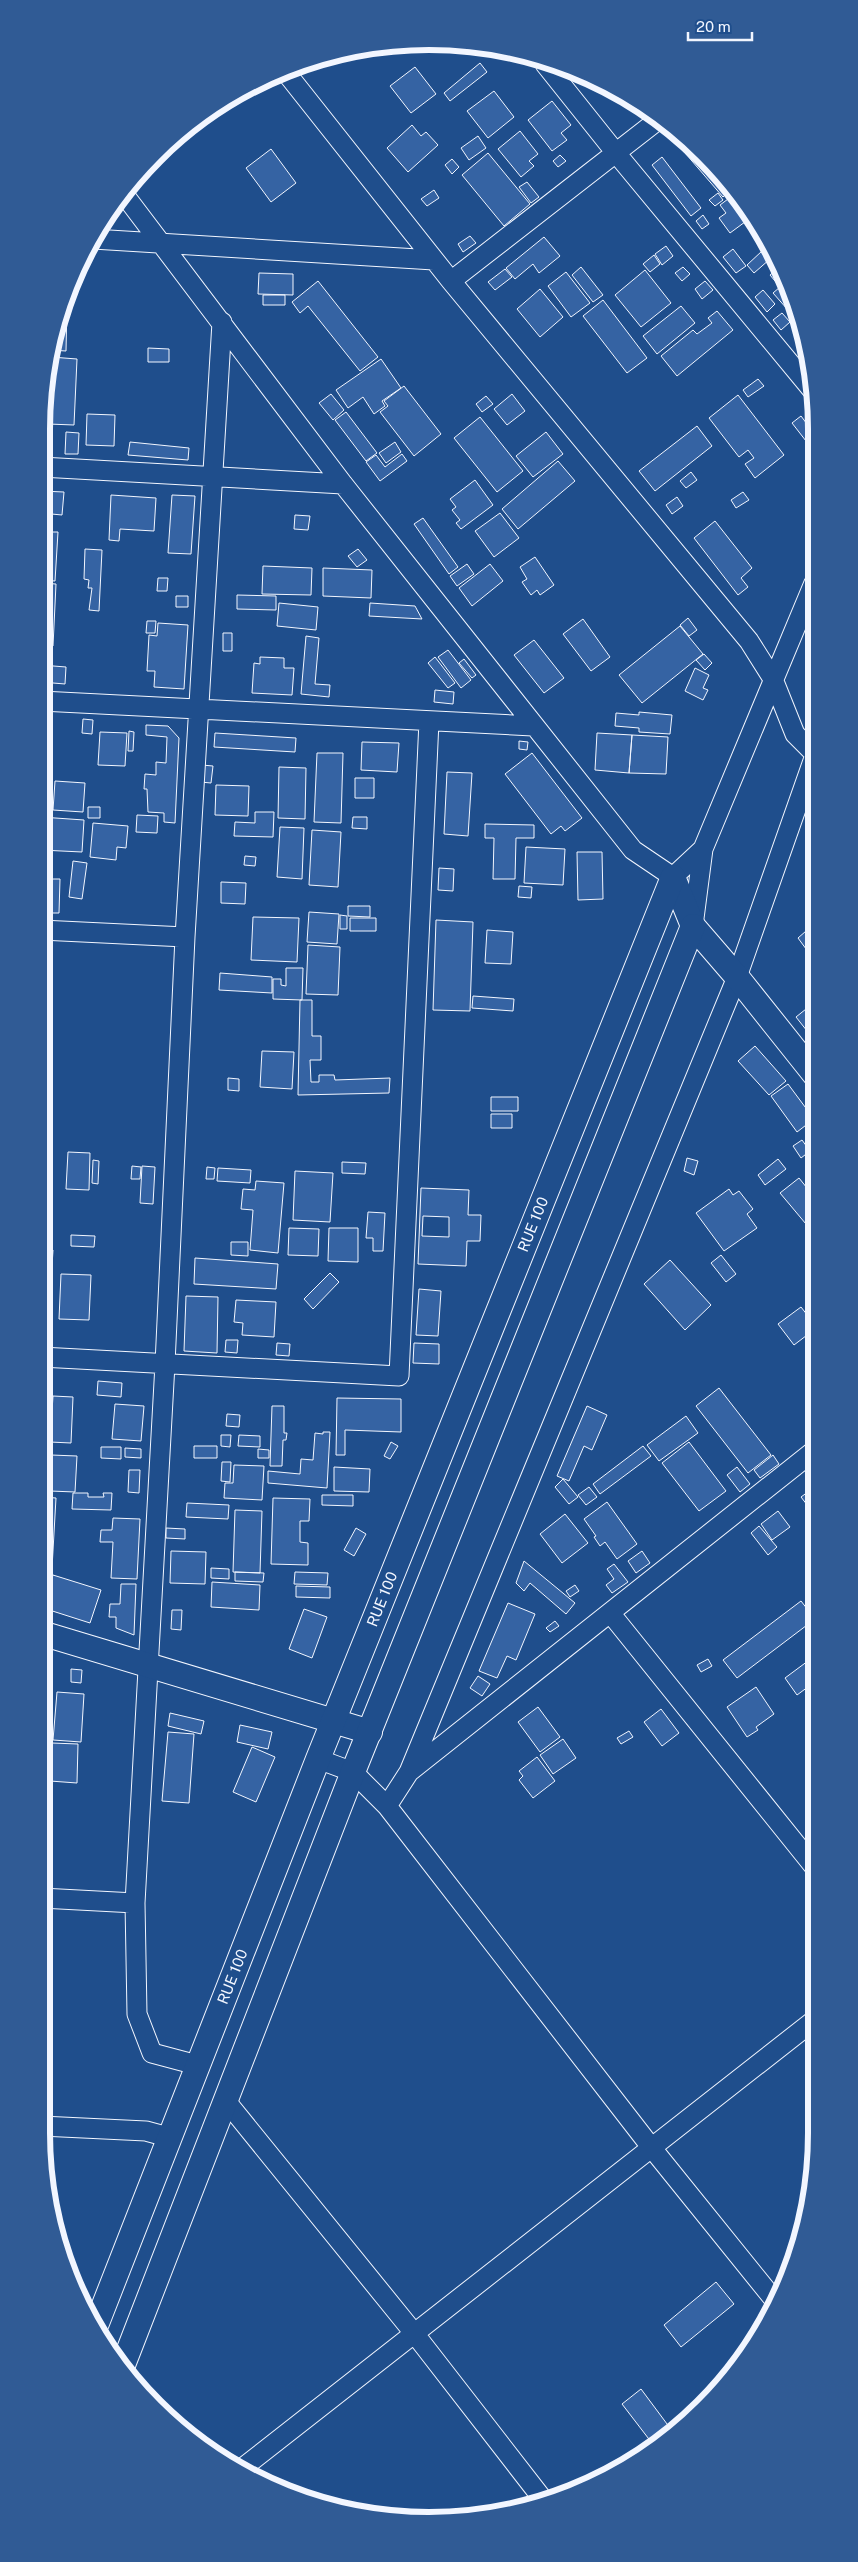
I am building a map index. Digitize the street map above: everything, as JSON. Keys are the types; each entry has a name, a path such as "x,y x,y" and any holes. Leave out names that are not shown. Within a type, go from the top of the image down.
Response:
{"street":[{"path":"549,70 805,381"},
{"path":"289,77 451,281 749,641 772,679 795,734 808,747"},
{"path":"451,281 654,123"},
{"path":"128,198 343,484 533,726 633,850 673,878 693,926 737,977 808,1066"},
{"path":"101,239 434,260"},
{"path":"197,2065 152,2053 137,2014 135,1903 165,1364 185,937 222,322"},
{"path":"50,467 213,475 343,484"},
{"path":"125,2360 352,1772 370,1732 693,926 703,849 772,679 808,597"},
{"path":"50,702 533,726"},
{"path":"50,1358 399,1376 428,721"},
{"path":"387,1806 409,1772 737,977 808,775"},
{"path":"673,878 703,849"},
{"name":"RUE 100","path":"99,2318 318,1759 673,878"},
{"path":"50,930 185,937"},
{"path":"409,1772 808,1456"},
{"path":"611,1614 808,1859"},
{"path":"50,1636 370,1732"},
{"path":"318,1759 352,1772 387,1806 651,2147 771,2296"},
{"path":"50,1898 135,1903"},
{"path":"246,2465 808,2024"},
{"path":"226,2101 414,2333 540,2495"},
{"path":"50,2126 146,2131 168,2138"}],"building":[{"path":"480,63 487,72 450,101 444,93"},
{"path":"415,67 436,94 411,113 390,86"},
{"path":"494,91 514,117 488,138 467,111"},
{"path":"552,101 571,125 561,133 567,140 552,151 528,120"},
{"path":"412,125 421,136 426,132 438,145 408,172 387,148"},
{"path":"520,131 538,154 529,161 534,166 521,177 498,149"},
{"path":"478,136 486,148 469,160 461,148"},
{"path":"673,139 714,179 726,194 723,197"},
{"path":"271,149 296,183 271,202 246,168"},
{"path":"488,153 530,204 504,226 462,175"},
{"path":"560,155 566,161 558,167 553,161"},
{"path":"662,157 701,208 691,216 652,165"},
{"path":"452,159 459,167 452,174 445,165"},
{"path":"527,182 539,197 531,203 519,187"},
{"path":"434,190 439,198 427,206 421,199"},
{"path":"718,193 723,200 715,206 709,200"},
{"path":"730,198 746,221 730,233 719,218 726,213 720,205"},
{"path":"703,215 709,224 702,229 696,221"},
{"path":"470,236 476,243 463,252 458,244"},
{"path":"544,237 560,256 539,273 533,264 515,279 506,268"},
{"path":"666,246 673,256 662,265 655,254"},
{"path":"733,249 746,266 736,273 723,257"},
{"path":"762,251 769,260 754,273 747,265"},
{"path":"654,255 660,264 650,272 643,264"},
{"path":"581,267 603,295 593,302 572,275"},
{"path":"683,267 690,274 682,281 675,273"},
{"path":"505,269 512,277 495,290 488,282"},
{"path":"645,270 671,303 641,327 615,295"},
{"path":"566,272 590,303 571,317 548,286"},
{"path":"774,272 779,284 788,307 788,310 773,293 780,287 770,275"},
{"path":"259,273 293,274 293,295 258,294"},
{"path":"318,281 378,357 360,371 308,306 300,313 292,302"},
{"path":"705,281 713,290 702,299 695,289"},
{"path":"540,289 563,317 540,337 517,309"},
{"path":"763,290 775,304 767,312 755,297"},
{"path":"263,295 285,295 285,305 263,305"},
{"path":"603,300 647,358 627,373 583,316"},
{"path":"681,306 695,323 657,354 643,336"},
{"path":"717,311 733,330 677,376 661,356 693,330 697,334 712,323 708,318"},
{"path":"782,313 790,322 781,330 773,320"},
{"path":"67,318 66,351 58,351"},
{"path":"148,348 169,349 169,362 148,362"},
{"path":"57,357 77,359 74,425 50,424"},
{"path":"381,359 401,388 382,401 385,406 374,414 363,397 348,408 336,390"},
{"path":"758,379 764,386 748,397 743,390"},
{"path":"404,386 441,434 414,456 380,412 388,406 384,401"},
{"path":"331,394 344,410 333,420 319,403"},
{"path":"512,394 525,411 507,425 494,409"},
{"path":"738,395 784,455 755,478 745,464 754,458 748,450 739,457 709,418"},
{"path":"486,396 493,404 482,412 476,404"},
{"path":"346,412 377,453 366,461 335,420"},
{"path":"87,414 115,415 114,446 86,445"},
{"path":"801,416 808,425 808,439 806,441 792,423"},
{"path":"480,417 523,471 497,492 454,438"},
{"path":"697,426 712,446 655,491 639,471"},
{"path":"66,432 79,433 78,454 65,454"},
{"path":"546,432 563,454 533,477 516,456"},
{"path":"130,442 189,448 188,460 128,455"},
{"path":"395,442 401,452 386,463 379,453"},
{"path":"402,454 407,461 380,481 366,462 376,455 385,467"},
{"path":"558,461 575,481 518,529 502,509"},
{"path":"691,472 697,480 686,488 680,481"},
{"path":"475,480 493,505 461,529 456,523 460,520 452,510 456,507 450,499"},
{"path":"50,491 64,492 62,515 50,514"},
{"path":"743,492 749,500 736,508 731,500"},
{"path":"111,495 156,498 154,531 120,529 119,541 109,540"},
{"path":"172,495 195,496 191,554 168,553"},
{"path":"677,497 683,506 672,514 666,505"},
{"path":"500,513 519,538 494,557 475,531"},
{"path":"295,515 310,516 308,530 294,529"},
{"path":"423,518 458,567 449,574 414,524"},
{"path":"715,521 752,568 741,578 748,587 738,595 694,538"},
{"path":"50,532 58,532 55,581 50,581"},
{"path":"85,549 102,550 99,611 89,610 92,588 88,588 89,580 84,579"},
{"path":"358,549 367,560 357,567 348,556"},
{"path":"535,557 554,585 540,595 537,590 531,595 522,582 527,579 520,567"},
{"path":"467,564 474,574 457,586 450,576"},
{"path":"490,564 503,581 472,606 459,588"},
{"path":"263,566 312,568 311,595 262,594"},
{"path":"323,568 372,570 371,598 323,596"},
{"path":"158,578 168,578 167,591 157,591"},
{"path":"50,584 56,584 53,646 50,646"},
{"path":"237,595 276,596 276,610 237,609"},
{"path":"176,596 188,596 188,607 176,607"},
{"path":"279,603 318,607 316,630 277,626"},
{"path":"370,603 415,606 422,619 369,616"},
{"path":"688,618 697,630 689,636 680,625"},
{"path":"583,619 610,657 591,671 563,634"},
{"path":"147,621 156,621 155,633 146,633"},
{"path":"158,623 188,625 184,689 154,687 155,671 147,671 149,635 157,636"},
{"path":"680,626 703,654 642,703 619,675"},
{"path":"223,633 232,633 232,651 223,651"},
{"path":"306,636 319,638 315,684 330,685 329,697 301,694"},
{"path":"534,640 564,678 544,693 514,655"},
{"path":"448,650 471,680 461,688 438,657"},
{"path":"704,654 712,663 705,670 696,660"},
{"path":"260,657 284,658 284,668 294,668 292,695 252,693 254,663 260,664"},
{"path":"435,657 455,683 448,688 428,663"},
{"path":"464,659 476,675 472,678 459,663"},
{"path":"50,666 66,667 65,684 50,683"},
{"path":"695,668 709,675 703,688 708,690 703,700 685,691"},
{"path":"435,690 454,692 453,704 434,702"},
{"path":"639,712 672,715 670,734 639,732 639,728 615,726 616,713 639,715"},
{"path":"83,719 93,720 92,734 82,733"},
{"path":"146,725 168,726 179,738 175,823 164,822 164,813 148,812 147,789 144,789 145,774 156,775 156,762 166,763 167,737 146,735"},
{"path":"129,731 134,732 133,751 128,751"},
{"path":"100,732 127,733 125,766 98,765"},
{"path":"215,733 296,738 295,752 214,747"},
{"path":"597,733 632,735 629,773 595,770"},
{"path":"632,735 668,737 666,774 629,773"},
{"path":"519,741 528,742 527,750 519,749"},
{"path":"362,742 399,743 397,772 361,770"},
{"path":"317,753 343,753 341,823 314,822"},
{"path":"532,753 582,818 565,831 561,826 551,834 505,774"},
{"path":"202,765 213,766 211,783 200,782"},
{"path":"279,767 306,768 305,819 278,818"},
{"path":"447,772 472,773 468,836 444,834"},
{"path":"355,778 374,778 374,798 355,798"},
{"path":"55,781 85,783 83,812 53,810"},
{"path":"216,785 249,786 248,816 215,815"},
{"path":"88,807 100,807 100,818 88,818"},
{"path":"255,812 274,812 273,837 234,836 235,822 255,823"},
{"path":"137,815 158,816 157,833 136,832"},
{"path":"353,817 367,817 367,829 352,828"},
{"path":"50,818 84,820 82,852 50,850"},
{"path":"93,823 128,826 126,848 117,847 116,860 90,857"},
{"path":"485,824 534,825 534,838 516,838 515,879 493,879 494,838 485,838"},
{"path":"280,827 304,828 302,879 277,877"},
{"path":"312,830 341,832 338,887 309,885"},
{"path":"526,847 565,849 563,885 524,883"},
{"path":"577,852 602,852 603,899 578,900"},
{"path":"245,856 256,857 255,866 244,865"},
{"path":"73,861 87,863 82,899 69,897"},
{"path":"439,868 454,869 453,891 438,890"},
{"path":"50,879 60,879 59,913 50,913"},
{"path":"221,882 246,883 245,904 221,903"},
{"path":"519,886 532,887 531,898 518,897"},
{"path":"348,906 370,906 370,917 348,916"},
{"path":"309,912 339,914 337,944 307,942"},
{"path":"340,915 347,916 347,929 340,929"},
{"path":"253,917 299,918 297,962 251,960"},
{"path":"350,918 376,918 376,931 350,931"},
{"path":"436,920 473,922 470,1011 433,1010"},
{"path":"808,929 808,952 798,938"},
{"path":"487,930 513,932 511,964 485,963"},
{"path":"308,945 340,947 338,995 306,994"},
{"path":"286,968 303,968 302,1000 273,999 273,979 281,979 281,985 286,986"},
{"path":"220,973 272,977 272,993 219,990"},
{"path":"473,996 514,999 513,1011 472,1008"},
{"path":"300,1000 312,1000 312,1036 321,1036 321,1060 310,1060 311,1082 319,1082 319,1075 334,1075 335,1080 390,1078 389,1093 298,1095"},
{"path":"806,1009 808,1012 808,1032 796,1017"},
{"path":"755,1046 786,1081 769,1095 738,1061"},
{"path":"262,1051 294,1052 292,1089 260,1087"},
{"path":"228,1078 239,1079 239,1091 228,1090"},
{"path":"788,1084 808,1111 808,1124 797,1132 771,1096"},
{"path":"491,1097 518,1097 518,1111 491,1111"},
{"path":"491,1114 512,1114 512,1128 491,1128"},
{"path":"802,1140 808,1148 808,1153 801,1158 793,1146"},
{"path":"68,1152 90,1153 89,1190 66,1189"},
{"path":"687,1158 698,1161 694,1175 684,1171"},
{"path":"778,1159 786,1169 765,1185 758,1175"},
{"path":"93,1160 99,1161 98,1184 92,1183"},
{"path":"342,1162 366,1163 365,1174 342,1173"},
{"path":"132,1166 141,1167 140,1179 131,1179"},
{"path":"142,1166 155,1167 153,1204 140,1203"},
{"path":"207,1167 215,1168 214,1179 206,1179"},
{"path":"218,1168 251,1170 250,1183 217,1181"},
{"path":"295,1171 333,1173 330,1222 293,1220"},
{"path":"799,1178 808,1189 808,1226 780,1193"},
{"path":"256,1181 284,1183 278,1253 250,1250 253,1210 241,1209 243,1189 255,1190"},
{"path":"421,1188 469,1190 468,1215 481,1215 480,1241 467,1241 466,1266 418,1264","holes":["423,1216 449,1217 449,1237 422,1236"]},
{"path":"729,1189 733,1195 739,1191 753,1209 747,1214 757,1228 724,1251 696,1213"},
{"path":"368,1212 385,1213 383,1251 373,1251 373,1238 366,1238"},
{"path":"289,1228 319,1229 318,1256 288,1255"},
{"path":"329,1228 358,1228 358,1262 328,1261"},
{"path":"71,1235 95,1236 94,1247 71,1246"},
{"path":"231,1242 248,1242 248,1256 231,1255"},
{"path":"50,1250 53,1250 50,1282"},
{"path":"721,1255 736,1274 726,1282 711,1263"},
{"path":"195,1258 278,1264 276,1289 194,1284"},
{"path":"670,1260 711,1305 685,1330 644,1284"},
{"path":"330,1273 339,1282 313,1309 304,1299"},
{"path":"61,1274 91,1275 89,1320 59,1319"},
{"path":"419,1289 441,1291 438,1336 416,1335"},
{"path":"186,1296 218,1297 217,1353 184,1351"},
{"path":"236,1300 276,1302 274,1337 242,1335 243,1323 234,1322"},
{"path":"801,1307 808,1316 808,1334 794,1345 778,1324"},
{"path":"226,1340 238,1340 237,1353 225,1352"},
{"path":"277,1343 290,1344 289,1356 276,1355"},
{"path":"414,1343 439,1344 439,1364 413,1363"},
{"path":"98,1381 122,1383 121,1397 97,1395"},
{"path":"719,1388 771,1455 748,1473 696,1406"},
{"path":"53,1396 73,1397 71,1443 50,1442"},
{"path":"337,1398 401,1399 401,1432 345,1430 345,1455 336,1455"},
{"path":"115,1404 144,1406 141,1441 112,1439"},
{"path":"272,1406 284,1406 284,1433 287,1433 286,1440 283,1440 282,1466 270,1466"},
{"path":"587,1406 607,1415 592,1450 584,1446 569,1481 557,1476"},
{"path":"227,1414 240,1415 239,1427 226,1426"},
{"path":"686,1416 698,1433 659,1461 647,1445"},
{"path":"323,1432 330,1432 327,1488 268,1483 268,1471 300,1474 301,1459 313,1460 315,1433 323,1434"},
{"path":"221,1435 231,1435 230,1447 221,1446"},
{"path":"239,1435 260,1436 260,1447 238,1446"},
{"path":"391,1442 398,1446 390,1459 384,1456"},
{"path":"689,1442 726,1491 699,1511 662,1463"},
{"path":"194,1446 217,1446 217,1458 194,1458"},
{"path":"643,1446 651,1456 600,1494 593,1484"},
{"path":"101,1447 121,1447 121,1459 101,1458"},
{"path":"125,1448 141,1449 141,1458 125,1457"},
{"path":"258,1449 269,1450 269,1458 258,1458"},
{"path":"51,1455 77,1456 75,1492 50,1491"},
{"path":"773,1455 779,1464 760,1478 754,1470"},
{"path":"222,1462 231,1462 230,1482 221,1481"},
{"path":"234,1465 264,1466 262,1500 224,1498 225,1483 233,1483"},
{"path":"334,1467 370,1469 369,1492 334,1491"},
{"path":"737,1467 750,1484 740,1492 727,1475"},
{"path":"129,1470 140,1470 139,1493 128,1492"},
{"path":"563,1479 578,1497 569,1504 555,1487"},
{"path":"589,1487 597,1497 586,1505 578,1495"},
{"path":"808,1492 808,1506 801,1497"},
{"path":"73,1493 88,1493 88,1497 104,1497 103,1493 112,1493 111,1510 72,1509"},
{"path":"322,1495 353,1495 353,1506 322,1505"},
{"path":"50,1498 56,1498 52,1568 50,1568"},
{"path":"273,1498 310,1499 309,1521 300,1521 300,1542 308,1543 308,1565 271,1564"},
{"path":"607,1502 637,1544 617,1559 605,1542 600,1546 594,1537 596,1536 584,1519"},
{"path":"187,1503 229,1505 228,1519 186,1517"},
{"path":"235,1510 262,1511 260,1573 233,1572"},
{"path":"778,1511 790,1527 772,1540 761,1524"},
{"path":"565,1514 588,1543 562,1563 540,1534"},
{"path":"113,1518 140,1519 137,1579 111,1578 113,1542 100,1542 101,1530 112,1530"},
{"path":"759,1526 777,1547 768,1555 751,1533"},
{"path":"166,1528 185,1529 185,1539 166,1538"},
{"path":"356,1528 366,1534 354,1556 344,1550"},
{"path":"171,1551 206,1552 205,1584 170,1583"},
{"path":"642,1551 650,1563 636,1573 628,1561"},
{"path":"524,1561 575,1603 566,1614 530,1583 524,1591 516,1583"},
{"path":"614,1564 628,1582 612,1593 606,1585 614,1579 607,1569"},
{"path":"211,1568 229,1569 229,1579 211,1578"},
{"path":"235,1572 264,1573 263,1582 235,1581"},
{"path":"295,1572 328,1573 327,1585 294,1584"},
{"path":"53,1575 101,1590 90,1623 50,1610 50,1585"},
{"path":"212,1582 260,1585 259,1610 211,1607"},
{"path":"121,1584 136,1584 134,1635 116,1628 116,1617 109,1617 110,1604 120,1604"},
{"path":"575,1585 579,1591 570,1597 566,1591"},
{"path":"296,1586 330,1587 330,1598 296,1597"},
{"path":"801,1601 808,1610 808,1624 737,1678 723,1660"},
{"path":"508,1603 535,1614 516,1660 507,1656 497,1678 479,1671"},
{"path":"304,1609 327,1617 312,1658 289,1649"},
{"path":"172,1610 182,1610 181,1630 171,1629"},
{"path":"555,1621 559,1626 550,1632 546,1628"},
{"path":"708,1659 712,1666 701,1672 697,1665"},
{"path":"808,1661 808,1687 797,1695 785,1678"},
{"path":"71,1669 82,1670 81,1683 71,1682"},
{"path":"478,1676 490,1684 482,1696 470,1688"},
{"path":"756,1687 774,1714 756,1727 758,1730 747,1737 727,1707"},
{"path":"57,1692 84,1694 81,1742 53,1740"},
{"path":"538,1707 560,1737 540,1752 518,1722"},
{"path":"661,1709 679,1733 662,1746 644,1722"},
{"path":"170,1713 204,1721 201,1734 168,1726"},
{"path":"240,1725 272,1732 268,1749 237,1742"},
{"path":"629,1731 633,1737 621,1744 617,1738"},
{"path":"168,1732 194,1734 189,1803 162,1801"},
{"path":"563,1739 576,1758 553,1774 540,1755"},
{"path":"52,1743 78,1744 77,1783 50,1781"},
{"path":"252,1747 275,1757 256,1802 233,1792"},
{"path":"537,1757 555,1781 533,1798 519,1780 523,1776 519,1771"},
{"path":"716,2282 734,2304 681,2347 664,2325"},
{"path":"641,2389 669,2426 650,2441 622,2404"}]}
